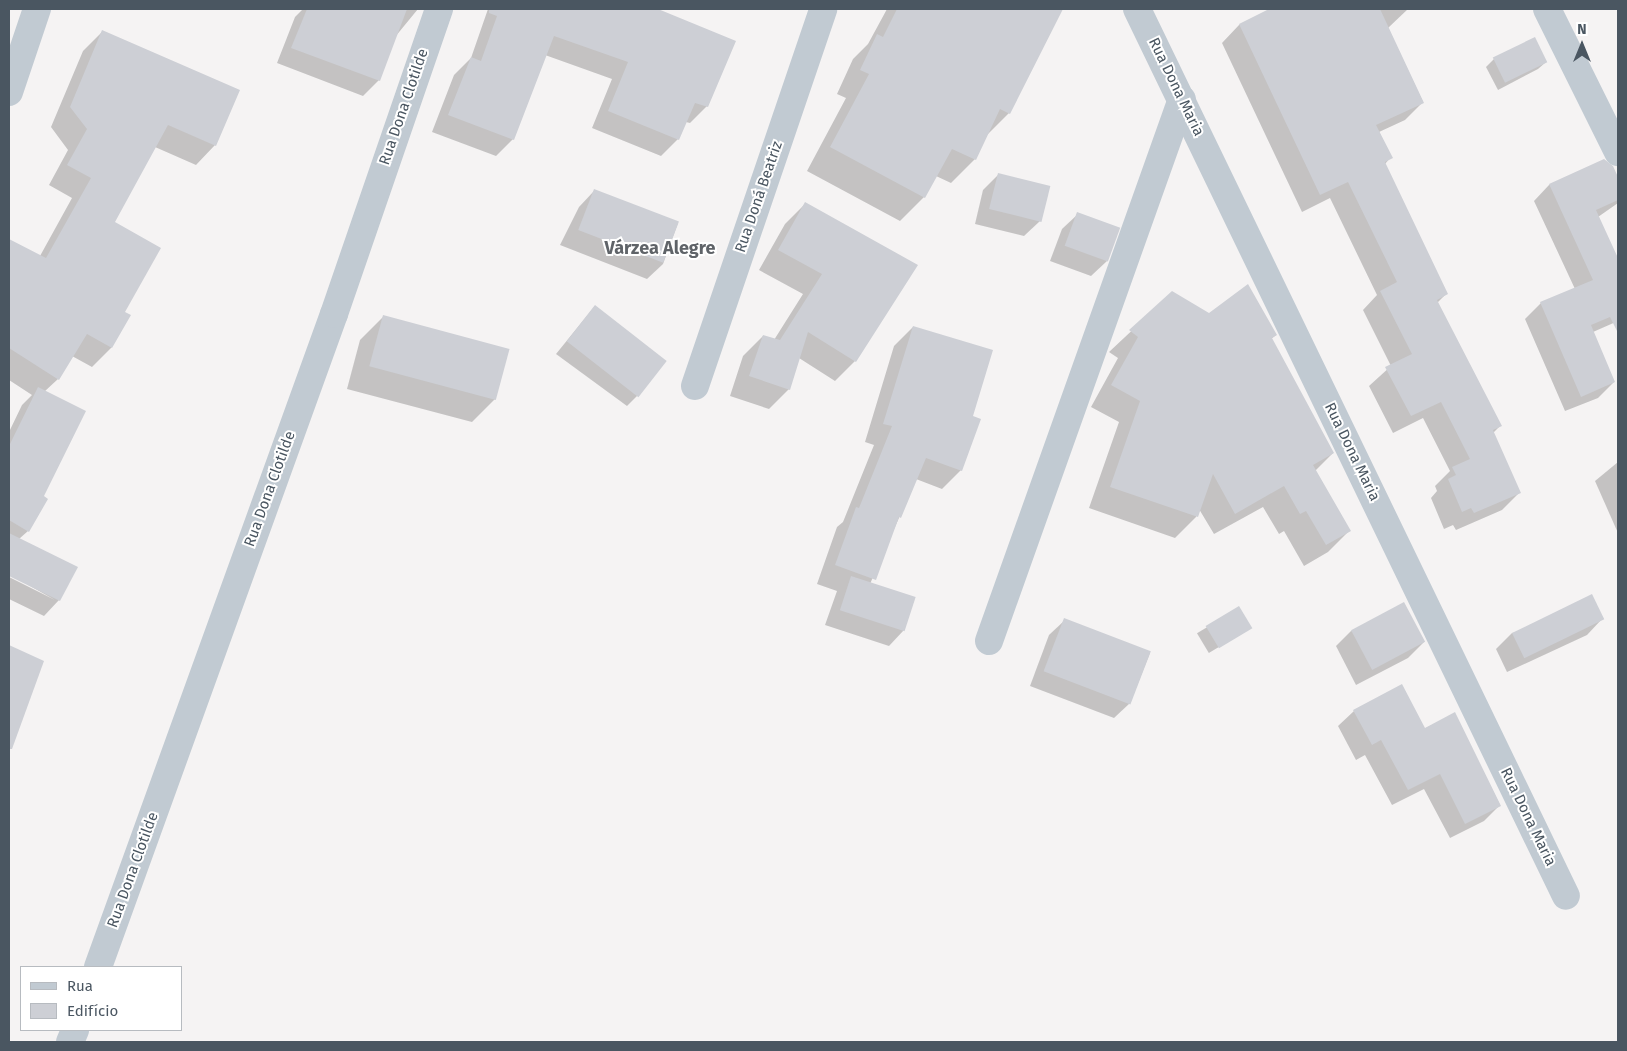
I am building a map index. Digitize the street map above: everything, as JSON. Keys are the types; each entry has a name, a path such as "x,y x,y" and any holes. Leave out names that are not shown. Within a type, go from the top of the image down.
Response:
{"street":[{"path":"9,92 38,9"},
{"name":"Rua Dona Clotilde","path":"98,966 334,314 439,9"},
{"name":"Rua Doná Beatriz","path":"695,386 823,9"},
{"name":"Rua Dona Maria","path":"1137,9 1566,896"},
{"path":"1547,9 1618,152"},
{"path":"989,641 1182,99"}],"building":[{"path":"307,9 407,9 380,81 291,48"},
{"path":"489,9 658,9 736,41 708,107 695,103 679,140 608,111 628,62 554,36 514,140 448,115 471,57 481,61 497,16 489,13"},
{"path":"897,9 1063,9 1010,114 1000,109 976,160 952,149 925,198 830,147 869,74 860,70 877,34 883,37"},
{"path":"1269,9 1380,9 1424,103 1376,125 1393,158 1385,162 1448,294 1437,300 1502,426 1493,430 1521,493 1474,513 1471,508 1462,512 1448,479 1456,475 1452,467 1470,459 1441,402 1411,416 1385,367 1412,354 1380,291 1397,282 1348,182 1320,195 1239,24"},
{"path":"102,30 240,90 216,146 168,125 115,222 161,248 125,312 131,315 112,348 87,334 59,380 9,348 9,239 46,258 91,178 67,165 87,129 70,107"},
{"path":"1535,37 1547,62 1505,83 1493,58"},
{"path":"1604,159 1613,166 1618,177 1618,200 1596,210 1618,258 1618,333 1610,317 1591,325 1615,382 1581,397 1540,302 1593,280 1549,184"},
{"path":"998,173 1050,186 1041,222 989,209"},
{"path":"594,189 679,222 663,263 578,230"},
{"path":"805,202 918,265 856,362 808,332 790,390 749,376 763,335 780,340 822,274 778,250"},
{"path":"1077,212 1120,228 1108,262 1065,246"},
{"path":"1248,284 1277,335 1272,338 1334,453 1313,465 1351,531 1326,545 1306,511 1300,514 1284,486 1235,514 1213,474 1198,517 1110,487 1140,401 1111,385 1138,337 1129,330 1172,291 1209,313"},
{"path":"595,305 667,361 638,397 567,341"},
{"path":"383,315 510,349 496,400 369,366"},
{"path":"913,326 993,350 973,416 981,419 962,471 926,458 901,518 899,517 876,580 835,565 856,507 859,508 892,426 883,424"},
{"path":"38,387 86,411 44,496 48,499 29,532 9,520 9,446"},
{"path":"9,533 78,567 60,601 9,576"},
{"path":"851,576 916,597 905,631 840,610"},
{"path":"1592,594 1604,619 1524,658 1512,633"},
{"path":"1404,602 1425,642 1372,670 1351,630"},
{"path":"1239,606 1252,628 1219,648 1206,626"},
{"path":"1064,618 1151,651 1130,705 1044,671"},
{"path":"9,645 44,661 12,749 9,749"},
{"path":"1402,684 1425,728 1455,712 1501,806 1465,824 1440,774 1408,790 1381,740 1372,745 1353,710"}],"district":[{"name":"Várzea Alegre","path":"660,248"}]}
